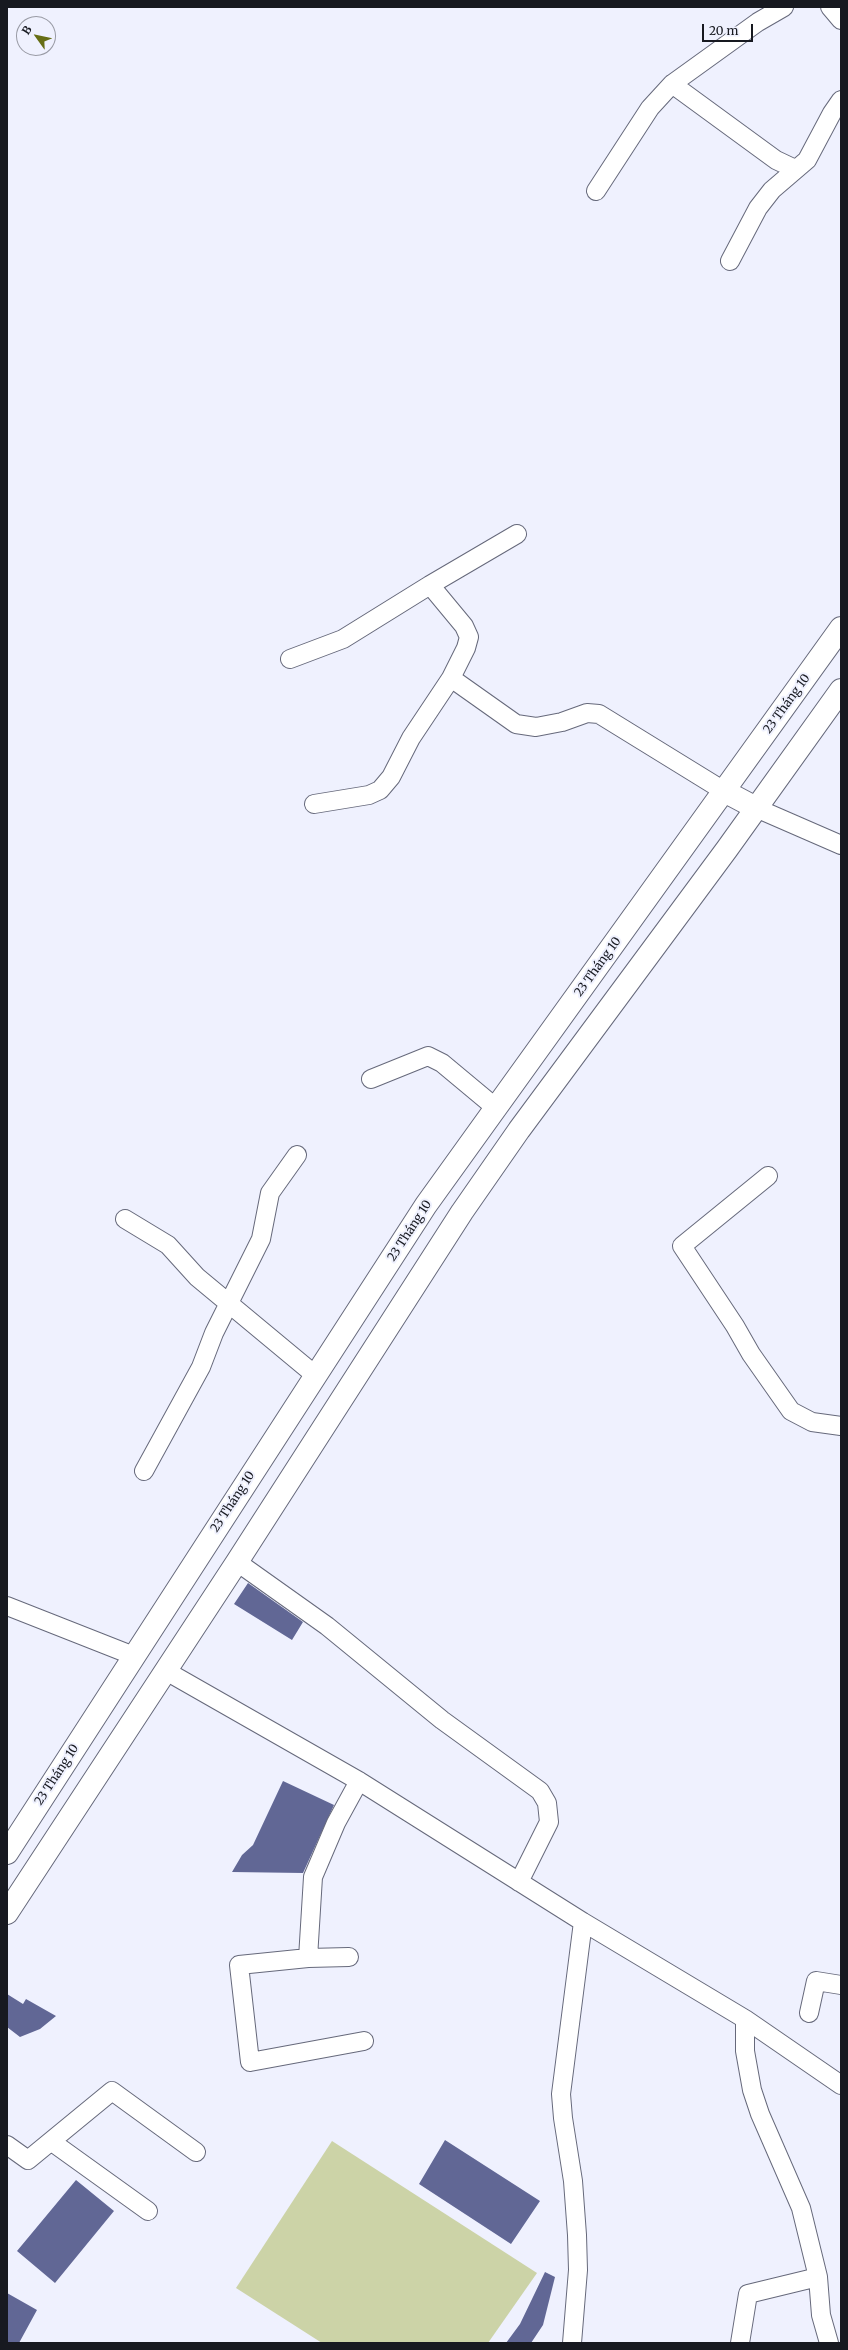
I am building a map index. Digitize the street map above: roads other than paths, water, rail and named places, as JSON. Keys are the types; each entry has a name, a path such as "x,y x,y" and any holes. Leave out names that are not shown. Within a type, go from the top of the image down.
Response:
{"main road":[{"name":"23 Tháng 10","path":"7,1852 426,1206 841,628"},
{"path":"7,1914 237,1562 462,1212 519,1130 841,690"},
{"path":"724,791 756,808"},
{"path":"134,1656 166,1671"}],"street":[{"path":"596,191 650,108 672,84 758,22 784,7"},
{"path":"830,7 841,20"},
{"path":"672,84 776,160 795,169"},
{"path":"730,261 758,208 772,190 807,160 832,113 841,100"},
{"path":"290,659 343,639 430,585 517,534"},
{"path":"314,804 369,795 380,790 391,777 411,738 451,678 466,648 469,637 464,626 430,585"},
{"path":"451,678 516,724 536,727 562,722 587,713 599,714 724,791"},
{"path":"756,808 841,844"},
{"path":"371,1079 428,1056 442,1063 496,1108"},
{"path":"144,1471 201,1367 228,1304 261,1239 270,1192 297,1155"},
{"path":"768,1176 682,1246 735,1326 750,1354 791,1411 812,1422 841,1426"},
{"path":"125,1219 168,1246 197,1276 228,1304 315,1375"},
{"path":"237,1562 327,1626 442,1720 540,1791 547,1803 549,1822 519,1882"},
{"path":"7,1606 134,1656"},
{"path":"166,1671 359,1782 583,1922 745,2019 841,2085"},
{"path":"308,1958 313,1877 336,1823 359,1782"},
{"path":"572,2343 578,2270 577,2235 573,2181 562,2118 561,2094 583,1922"},
{"path":"349,1958 308,1958 239,1965 250,2062 364,2041"},
{"path":"809,2013 816,1981 841,1985"},
{"path":"745,2019 745,2051 752,2090 760,2114 801,2208 818,2277 821,2314 829,2343"},
{"path":"7,2145 28,2160 52,2142 112,2091 196,2152"},
{"path":"52,2142 148,2211"},
{"path":"740,2343 748,2294 818,2277"}]}
